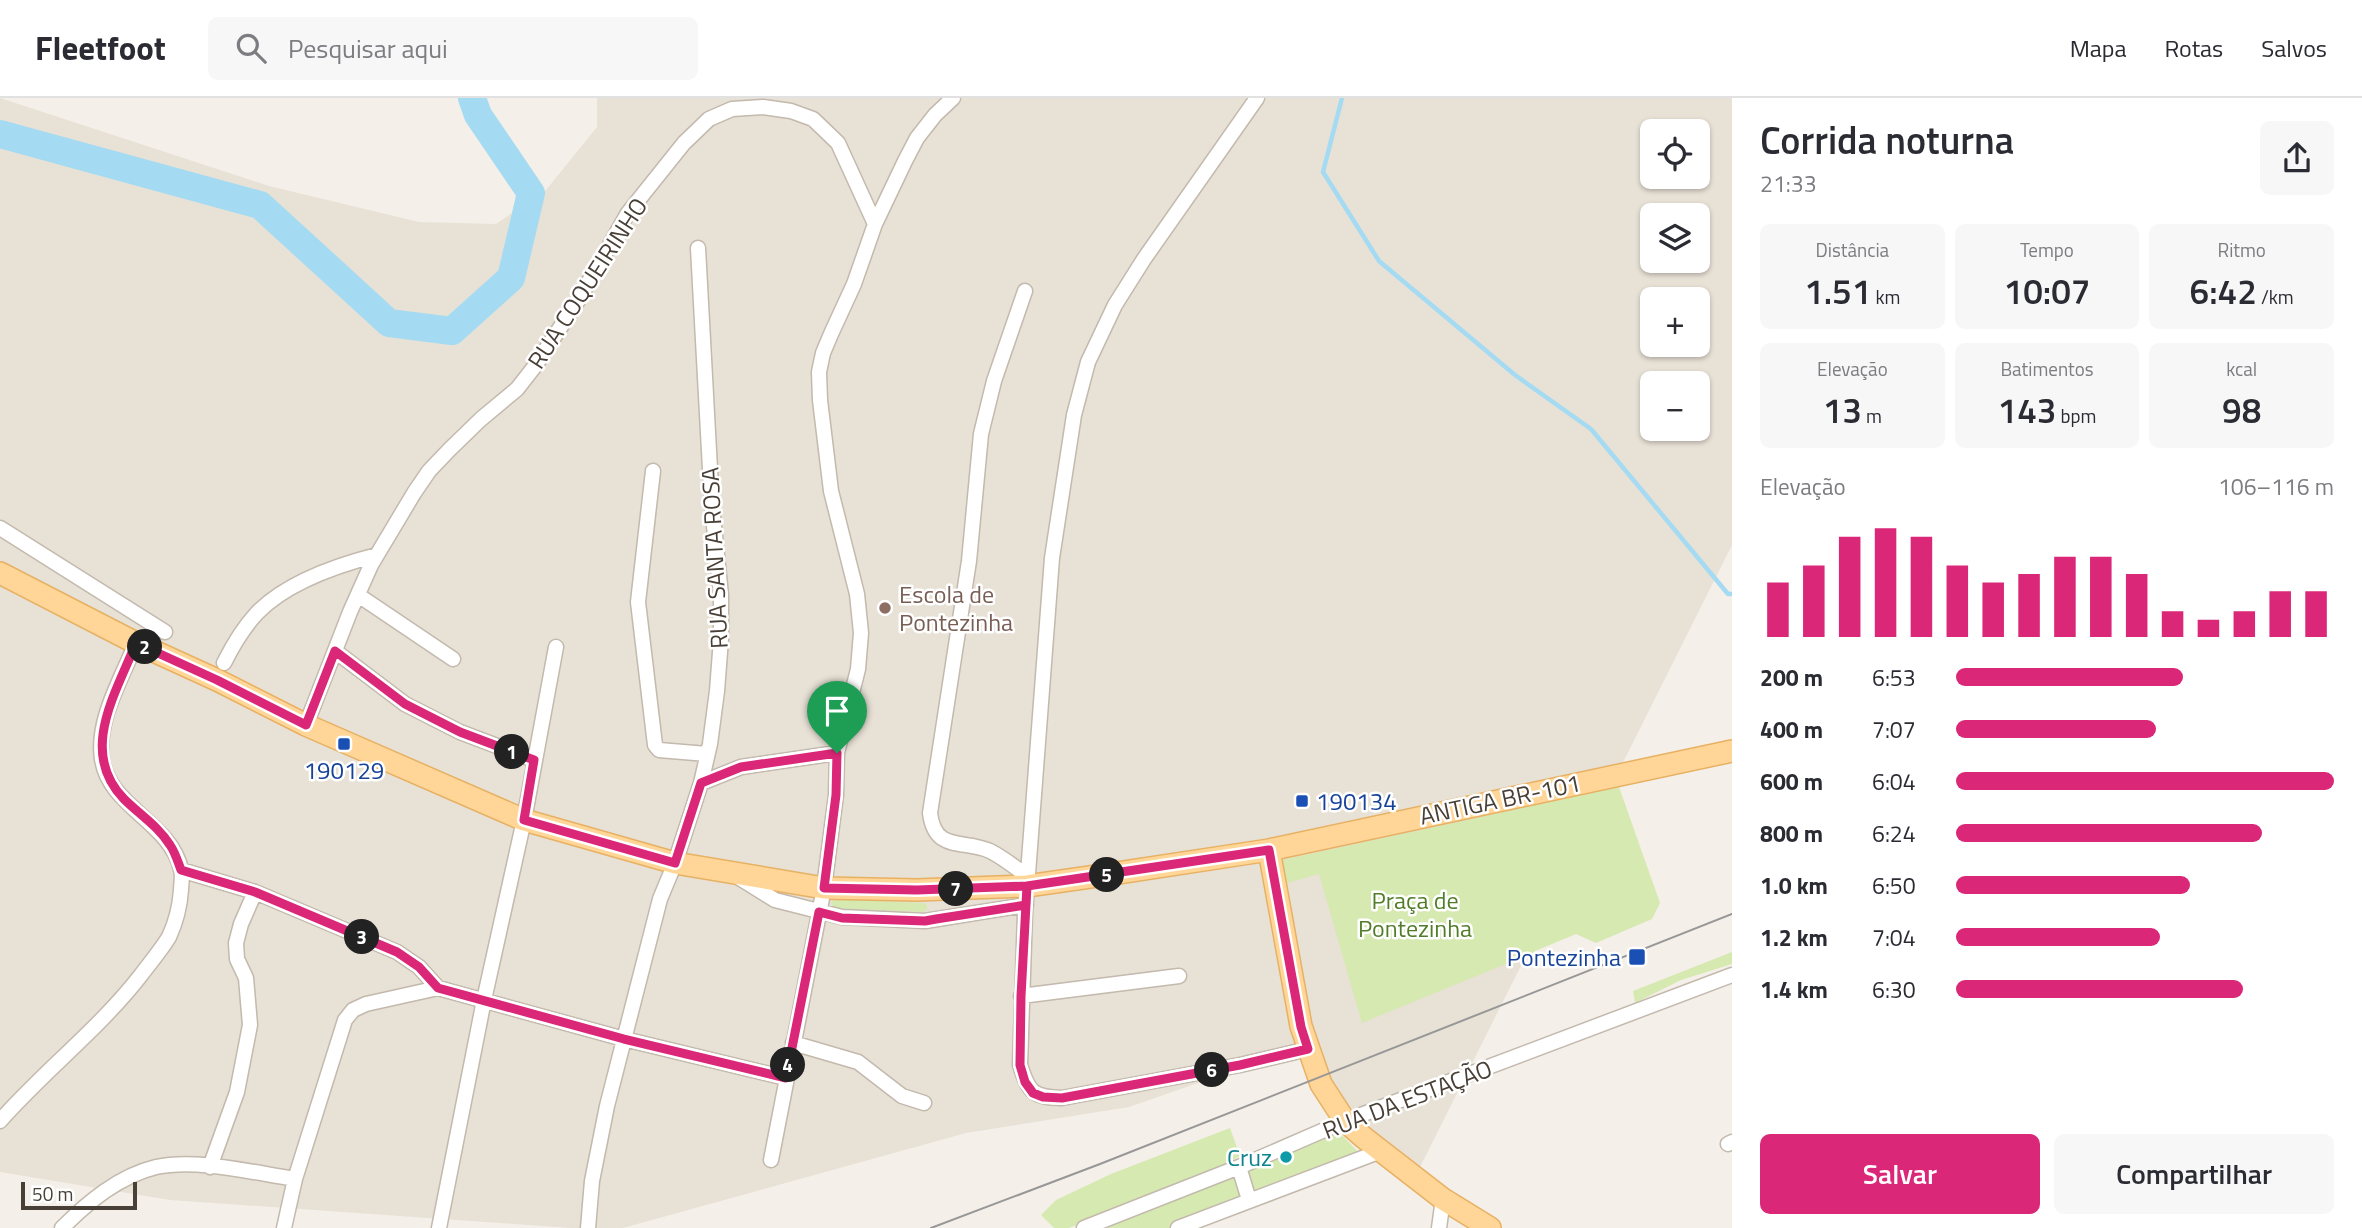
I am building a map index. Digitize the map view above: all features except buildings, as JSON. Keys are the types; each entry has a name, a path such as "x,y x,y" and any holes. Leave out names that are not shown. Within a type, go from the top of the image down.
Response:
{"main road":[{"name":"ANTIGA BR-101","path":"0,573 136,643 306,725 524,820 675,863 936,904 1269,850 1732,751"},
{"path":"1269,850 1301,1027 1321,1084 1345,1121 1443,1199 1490,1228"}],"street":[{"path":"771,1160 824,888 836,795 837,753 858,669 862,633 861,615 831,491 819,372 823,353 854,284 875,224 917,138 934,115 953,98"},
{"path":"1257,98 1144,259 1115,305 1088,362 1074,415 1052,558 1027,890 1020,1065 1025,1082 1033,1093 1043,1097 1062,1098 1240,1065 1308,1049"},
{"name":"RUA COQUEIRINHO","path":"306,725 358,595 377,555 429,471 481,419 517,388 535,366 579,299 628,213 684,143 709,119 732,109 763,107 791,111 813,119 838,143 875,224"},
{"name":"RUA SANTA ROSA","path":"588,1228 599,1143 660,899 675,863 701,783 717,691 721,595 712,506 698,248"},
{"path":"1025,291 994,381 981,434 969,561 930,799 930,813 932,826 939,837 952,843 988,850 1013,865 1027,890"},
{"path":"653,471 638,602 655,745 659,750 708,754"},
{"path":"0,528 164,632"},
{"path":"224,663 237,638 258,612 287,591 342,564 377,555"},
{"path":"358,595 453,659"},
{"path":"0,1121 119,1002 169,936 180,900 181,870 170,845 151,823 121,797 108,777 102,761 101,744 107,713 136,643"},
{"path":"439,1228 484,1000 524,820 556,647"},
{"path":"335,651 405,704 460,732 534,760"},
{"path":"701,783 741,767 837,753"},
{"path":"181,870 255,892 397,952 419,967 438,988"},
{"path":"728,871 775,900 842,918 925,921 936,904 1027,890"},
{"path":"210,1167 237,1092 250,1025 246,978 237,959 236,943 255,892"},
{"name":"RUA DA ESTAÇÃO","path":"1084,1228 1345,1121 1732,975"},
{"path":"1021,996 1180,976"},
{"path":"284,1228 295,1180 345,1020 354,1010 366,1004 438,988 624,1039 786,1078"},
{"path":"793,1043 858,1062 902,1096 924,1103"},
{"path":"1178,1228 1381,1151"},
{"path":"62,1228 111,1186 131,1175 158,1167 210,1167 295,1180"},
{"path":"1238,1167 1249,1200"},
{"path":"1439,1228 1443,1199"}],"shaded area":[{"path":"0,98 269,186 419,222 496,224 546,190 597,127 597,98 1732,98 1732,545 1418,1171 1334,1103 1313,1043 1129,1107 966,1133 623,1228 571,1228 170,1200 0,1172"}],"green space":[{"name":"Praça de Pontezinha","path":"1619,787 1660,903 1652,919 1596,943 1576,934 1362,1023 1319,874 1287,883 1282,860"},
{"path":"836,899 923,903 927,905 927,909 923,912 833,908 831,902"},
{"path":"1732,952 1732,964 1681,980 1635,1003 1633,991"},
{"path":"1230,1128 1240,1156 1207,1174 1069,1228 1054,1228 1041,1215 1056,1200 1111,1174"},
{"path":"1339,1132 1363,1157 1351,1169 1253,1208 1248,1199 1169,1228 1098,1228"}],"waterway":[{"path":"0,134 260,205 389,323 452,331 511,278 531,193 478,115 472,98"},
{"path":"1342,98 1323,172 1379,261 1515,375 1591,429 1728,594 1732,594"}],"tram line":[{"path":"931,1228 1732,914"}],"place":[{"name":"Escola de Pontezinha","path":"885,608"},
{"name":"190129","path":"344,744"},
{"name":"190134","path":"1302,801"},
{"name":"Pontezinha","path":"1637,957"},
{"name":"Cruz","path":"1286,1157"}],"route":[{"path":"837,753 741,767 701,783 675,863 524,820 534,760 460,732 405,704 335,651 306,725 136,643 107,713 101,744 102,761 108,777 121,797 151,823 170,845 181,870 255,892 397,952 419,967 438,988 624,1039 786,1078 819,912 842,918 925,921 936,919 1026,905 1027,886 1269,850 1301,1027 1308,1049 1240,1065 1062,1098 1043,1097 1033,1093 1025,1082 1020,1065 1027,886 917,890 824,888 836,795 837,753"}]}
